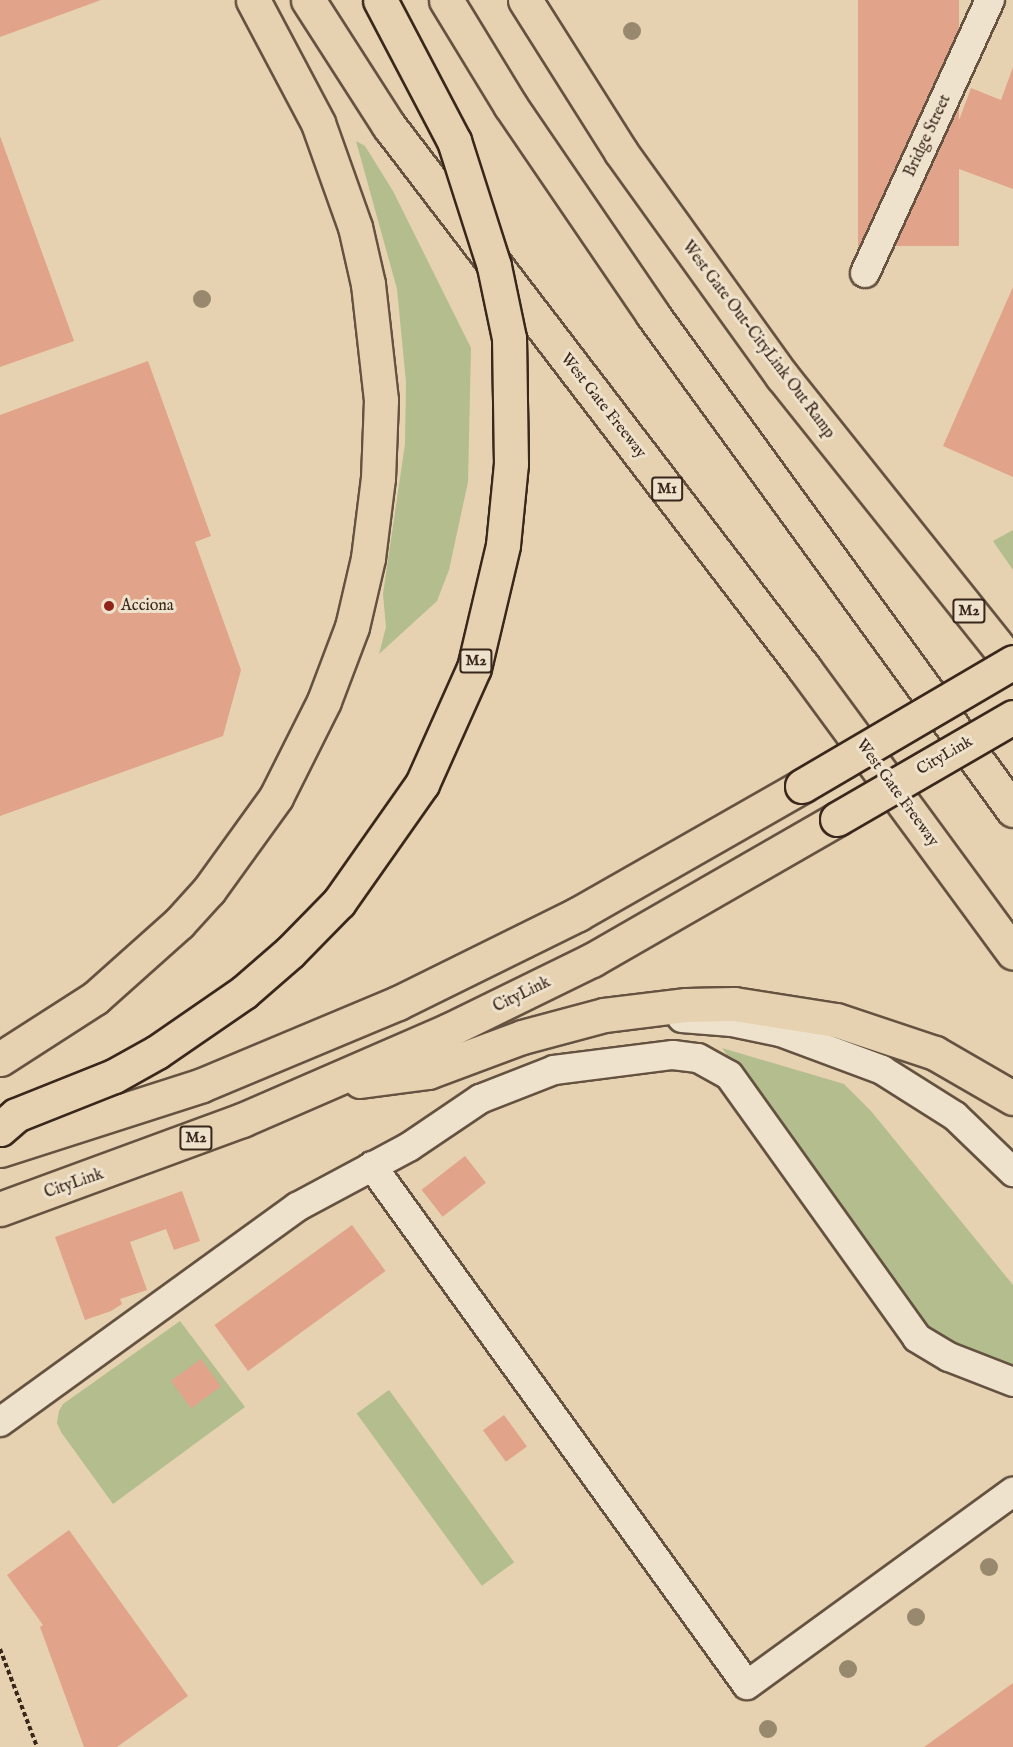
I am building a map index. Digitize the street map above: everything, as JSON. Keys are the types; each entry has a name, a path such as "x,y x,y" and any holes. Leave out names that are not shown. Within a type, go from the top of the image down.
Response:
{"highway":[{"name":"M2","path":"0,1128 16,1115 114,1076 157,1052 244,992 290,952 339,902 423,784 474,668 503,545 511,464 508,338 491,254 454,141 380,0"},
{"path":"446,0 510,105 653,315 1013,810"},
{"name":"West Gate Out-CityLink Out Ramp","path":"525,0 621,152 768,357 924,557 1013,663"},
{"path":"0,1059 95,998 179,923 209,890 276,797 324,701 352,627 368,558 378,478 381,400 368,284 355,227 322,132 254,2"},
{"name":"West Gate Freeway","path":"312,8 389,126 804,668 1013,952"},
{"path":"924,557 1013,685"},
{"name":"M2","path":"0,1150 202,1085 398,1003 578,914 1013,663"},
{"name":"CityLink","path":"0,1209 149,1157 322,1086 421,1059 1013,717"},
{"name":"M2","path":"421,1059 604,1016 686,1005 734,1004 836,1020 935,1053 1013,1098"}],"lane":[{"name":"Bridge Street","path":"865,273 990,0"},
{"path":"604,1016 732,1022 829,1047 882,1070 930,1097 995,1152 1013,1172"},
{"path":"0,1422 297,1207 410,1147 480,1099 525,1079 626,1059 674,1056 698,1058 729,1075 917,1338 949,1357 1013,1382"},
{"path":"372,1166 747,1684 1013,1492"}],"path":[{"path":"0,1649 37,1747"}],"green space":[{"path":"356,141 365,146 393,191 471,348 468,482 449,570 437,601 379,654 386,627 383,594 405,444 406,382 397,289"},
{"path":"1013,530 1013,570 993,541"},
{"path":"722,1048 844,1084 871,1111 1013,1285 1013,1374 934,1338"},
{"path":"180,1321 245,1407 113,1504 61,1432 57,1423 59,1411 63,1404"},
{"path":"389,1390 514,1562 482,1586 357,1414"}],"building":[{"path":"0,0 101,0 0,37"},
{"path":"858,0 959,0 959,246 858,246"},
{"path":"1013,67 1013,189 943,163 971,88 1001,100"},
{"path":"0,136 74,341 0,367"},
{"path":"1013,287 1013,477 943,446"},
{"name":"Acciona","path":"148,361 211,536 195,542 241,670 223,736 0,816 0,415"},
{"path":"465,1156 486,1183 443,1217 422,1190"},
{"path":"182,1191 200,1241 174,1250 166,1229 130,1242 147,1290 120,1299 122,1304 111,1311 85,1320 55,1237"},
{"path":"352,1225 386,1271 248,1371 214,1325"},
{"path":"201,1359 221,1387 191,1408 171,1381"},
{"path":"504,1415 527,1447 506,1462 483,1430"},
{"path":"69,1530 188,1696 117,1747 84,1747 40,1627 43,1625 7,1575"},
{"path":"1013,1683 1013,1747 924,1747"}],"place":[{"name":"Acciona","path":"109,606"}]}
